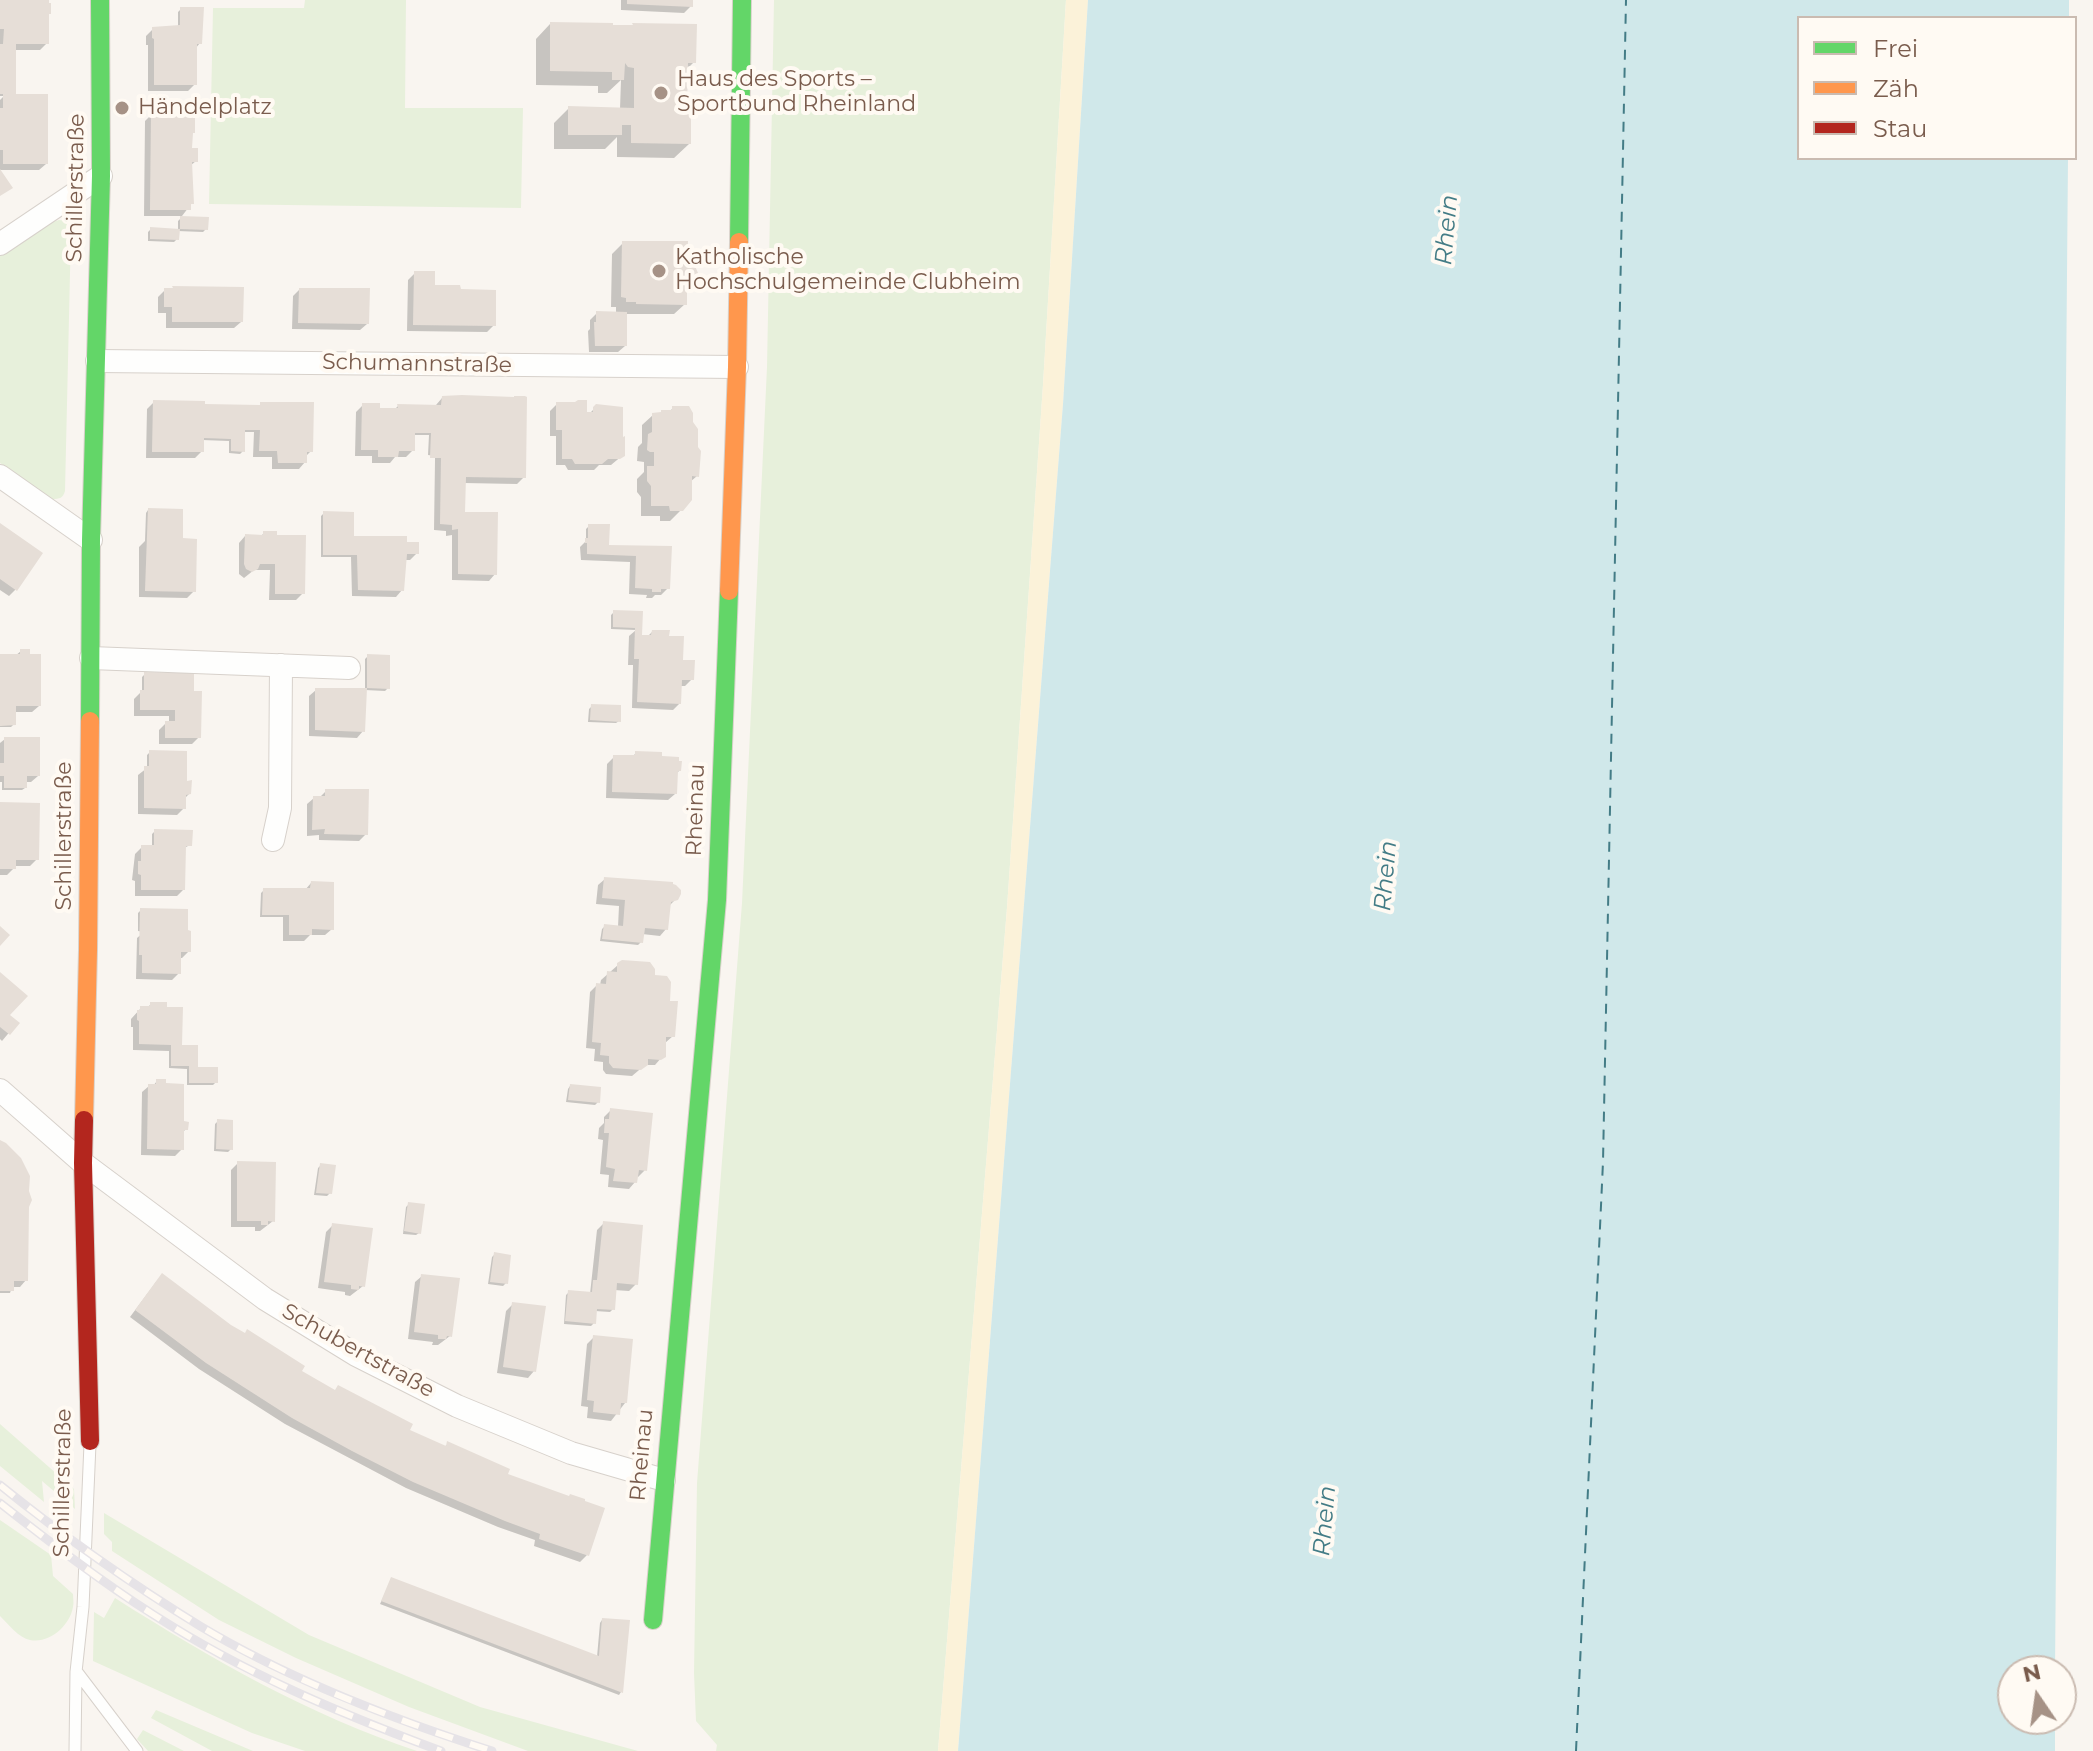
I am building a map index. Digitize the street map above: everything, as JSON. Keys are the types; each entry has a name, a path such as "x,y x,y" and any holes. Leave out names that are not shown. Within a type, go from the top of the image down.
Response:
{"street":[{"name":"Schillerstraße","path":"90,1441 83,1163 91,540 101,176 100,0"},
{"name":"Rheinau","path":"653,1620 717,900 737,367 742,0"},
{"path":"0,244 101,176"},
{"name":"Schumannstraße","path":"97,361 737,367"},
{"path":"0,476 91,540"},
{"path":"91,658 349,668"},
{"path":"273,840 280,808 281,665"},
{"name":"Schubertstraße","path":"0,1090 83,1163 265,1299 356,1355 457,1406 571,1453 664,1480"}],"lane":[{"name":"Schillerstraße","path":"75,1751 76,1672 84,1592 90,1441"},
{"path":"76,1672 137,1751"}],"green space":[{"path":"305,0 406,0 405,108 523,108 521,208 209,204 213,8 304,8"},
{"path":"774,0 1066,0 1007,908 938,1751 716,1751 717,1745 696,1721 697,1483 742,903 767,367"},
{"path":"67,221 71,230 65,491 61,498 52,499 0,463 0,255 49,223"},
{"path":"0,1424 74,1489 75,1509 42,1481 44,1502 0,1466"},
{"path":"104,1513 309,1635 480,1707 638,1751 528,1751 409,1707 296,1658 219,1620 112,1551 112,1542 104,1534"},
{"path":"0,1520 51,1555 53,1576 73,1594 73,1607 68,1620 58,1632 45,1639 26,1639 0,1616"},
{"path":"115,1598 188,1643 299,1703 417,1751 305,1751 252,1733 93,1661 94,1612 104,1618"},
{"path":"156,1710 253,1751 212,1751 151,1718"},
{"path":"143,1730 184,1751 148,1751 137,1739"}],"sand":[{"path":"1066,0 1088,0 1063,404 958,1751 938,1751 1007,908"}],"water":[{"name":"Rhein","path":"1088,0 2069,0 2069,16 1797,16 1797,160 2068,160 2055,1655 1997,1655 1997,1735 2055,1735 2055,1751 958,1751 1063,404"}],"building":[{"path":"0,0 49,0 51,3 49,44 16,44 16,94 48,94 48,164 3,164 3,150 0,150 3,94 0,94 0,44 3,44 4,29 0,29"},
{"path":"627,0 693,0 693,7 627,4"},
{"path":"180,7 204,7 202,44 197,44 197,85 154,85 152,27 180,25"},
{"name":"Haus des Sports – Sportbund Rheinland","path":"550,22 697,24 696,63 688,63 687,112 691,112 691,144 631,143 631,125 622,125 622,135 568,135 568,106 634,108 634,68 625,63 624,80 612,80 612,72 550,71"},
{"path":"151,112 193,112 195,133 192,148 198,148 198,162 192,162 194,204 191,204 191,210 150,210"},
{"path":"0,169 13,188 0,196"},
{"path":"180,216 209,217 208,230 180,229"},
{"path":"150,227 180,229 179,240 150,239"},
{"name":"Katholische Hochschulgemeinde Clubheim","path":"622,241 688,241 687,263 695,266 698,273 695,281 687,284 687,305 626,302 626,298 621,297"},
{"path":"414,271 435,271 435,285 496,290 496,326 413,325"},
{"path":"244,287 243,322 172,322 172,307 164,307 164,288"},
{"path":"299,288 370,288 369,324 298,323"},
{"path":"596,311 627,312 627,346 595,346"},
{"path":"442,396 527,397 526,478 466,477 465,512 498,512 497,575 458,574 458,529 452,530 452,525 440,524 441,458 430,458 431,433 415,433 415,451 399,451 398,457 378,457 378,450 361,450 362,403 380,403 380,408 398,408 397,404 441,405"},
{"path":"153,400 260,405 260,402 314,402 313,452 307,452 307,463 278,463 277,451 259,451 260,430 245,430 245,452 231,451 231,439 204,438 204,452 152,452"},
{"path":"587,400 587,412 593,412 596,404 623,407 625,456 608,459 602,464 575,464 572,459 562,459 562,430 556,430 556,402"},
{"path":"672,406 689,406 698,429 698,447 701,451 699,477 692,476 692,500 683,511 670,511 669,506 651,506 651,486 647,481 647,466 654,466 654,452 647,450 648,434 652,432 652,413 672,410"},
{"path":"148,508 183,509 183,538 197,539 196,592 145,591"},
{"path":"323,511 354,512 354,536 407,536 407,542 419,542 419,554 407,554 404,591 358,590 357,555 323,555"},
{"path":"0,523 43,553 17,591 0,579"},
{"path":"588,524 610,524 609,545 672,546 670,589 652,592 652,589 635,588 636,556 587,554 585,538 588,538"},
{"path":"263,531 277,531 277,535 306,535 305,594 275,594 275,564 260,564 252,572 246,569 245,534 263,535"},
{"path":"613,610 643,611 642,635 651,635 652,630 670,630 669,636 684,636 683,660 695,660 694,680 682,680 681,704 637,702 639,659 634,659 635,628 613,627"},
{"path":"20,649 30,649 30,654 41,654 41,706 16,706 16,725 0,726 0,654 20,654"},
{"path":"367,654 390,655 390,689 367,688"},
{"path":"144,672 194,673 194,691 202,691 201,738 165,738 165,721 175,721 175,710 140,710"},
{"path":"315,688 367,688 365,732 315,730"},
{"path":"591,704 621,705 621,722 590,720"},
{"path":"4,737 40,737 40,776 27,776 27,788 4,788 0,763 4,763"},
{"path":"149,750 187,751 187,781 192,780 191,794 186,795 186,809 144,808 144,766 149,766"},
{"path":"635,751 662,752 662,756 679,757 682,761 681,771 678,771 677,794 612,792 613,755 635,755"},
{"path":"325,789 369,789 368,835 324,834 325,829 312,830 313,796 325,796"},
{"path":"0,802 40,803 39,860 16,860 16,869 0,869"},
{"path":"154,829 193,830 192,846 186,846 185,890 141,890 138,861 141,861 141,845 154,845"},
{"path":"604,877 673,882 681,894 678,900 671,902 668,930 645,928 643,943 602,939 604,924 623,926 625,900 602,898"},
{"path":"311,881 334,882 334,930 312,929 312,935 289,935 289,915 262,915 263,888 310,888"},
{"path":"140,908 188,909 191,952 181,952 181,974 142,973 142,955 139,955"},
{"path":"0,926 10,935 0,946"},
{"path":"622,960 650,962 655,975 667,976 671,982 670,1001 678,1001 675,1037 666,1037 666,1057 661,1060 648,1059 648,1065 641,1070 613,1068 609,1056 600,1055 601,1043 592,1042 596,983 606,984 607,971 617,972 617,963"},
{"path":"0,972 28,996 10,1015 20,1023 10,1035 0,1027"},
{"path":"150,1002 167,1002 167,1007 183,1007 182,1045 198,1045 198,1067 218,1067 218,1083 189,1083 189,1066 171,1066 171,1045 139,1044 137,1010 140,1006 150,1006"},
{"path":"156,1079 184,1084 184,1121 189,1122 188,1130 184,1130 184,1150 147,1149 148,1084 156,1084"},
{"path":"570,1084 601,1087 600,1103 568,1100"},
{"path":"610,1108 653,1113 647,1171 639,1170 637,1183 613,1181 615,1169 606,1167 609,1133 604,1133"},
{"path":"217,1119 233,1120 233,1150 216,1149"},
{"path":"0,1140 21,1158 30,1176 32,1200 29,1207 28,1281 14,1281 14,1291 0,1291"},
{"path":"237,1161 276,1162 275,1222 268,1221 268,1225 261,1225 261,1221 237,1221"},
{"path":"320,1163 336,1165 332,1194 316,1193"},
{"path":"408,1202 425,1204 421,1234 404,1231"},
{"path":"603,1221 643,1225 638,1285 617,1283 615,1310 597,1309 596,1324 565,1321 568,1290 592,1292 593,1280 597,1280"},
{"path":"332,1223 373,1228 365,1287 359,1286 359,1290 351,1289 351,1285 324,1282"},
{"path":"494,1252 511,1255 508,1284 490,1282"},
{"path":"162,1273 231,1325 245,1333 247,1329 305,1366 302,1371 335,1390 338,1385 413,1424 410,1430 446,1446 447,1441 510,1469 508,1474 605,1508 589,1556 539,1539 540,1534 413,1482 292,1418 206,1363 135,1310"},
{"path":"421,1274 460,1278 452,1337 438,1339 438,1335 414,1332"},
{"path":"512,1302 546,1306 536,1372 503,1367"},
{"path":"593,1335 633,1339 627,1403 621,1403 620,1415 593,1412 594,1401 587,1400"},
{"path":"391,1577 599,1656 602,1618 630,1620 623,1693 381,1601"}],"ferry route":[{"path":"1576,1751 1603,1162 1626,0"}],"railway":[{"path":"0,1485 123,1576 234,1646 342,1697 492,1751"},
{"path":"0,1503 114,1589 223,1656 330,1707 441,1751"}],"traffic: fast":[{"path":"90,721 91,540 101,176 100,0"},
{"path":"739,242 742,0"},
{"path":"653,1620 717,900 729,591"}],"traffic: slow":[{"path":"729,591 739,242"},
{"path":"84,1120 90,721"}],"traffic: jam":[{"path":"84,1120 90,1441"}],"place":[{"name":"Haus des Sports – Sportbund Rheinland","path":"661,93"},
{"name":"Händelplatz","path":"122,108"},
{"name":"Katholische Hochschulgemeinde Clubheim","path":"659,271"}]}
